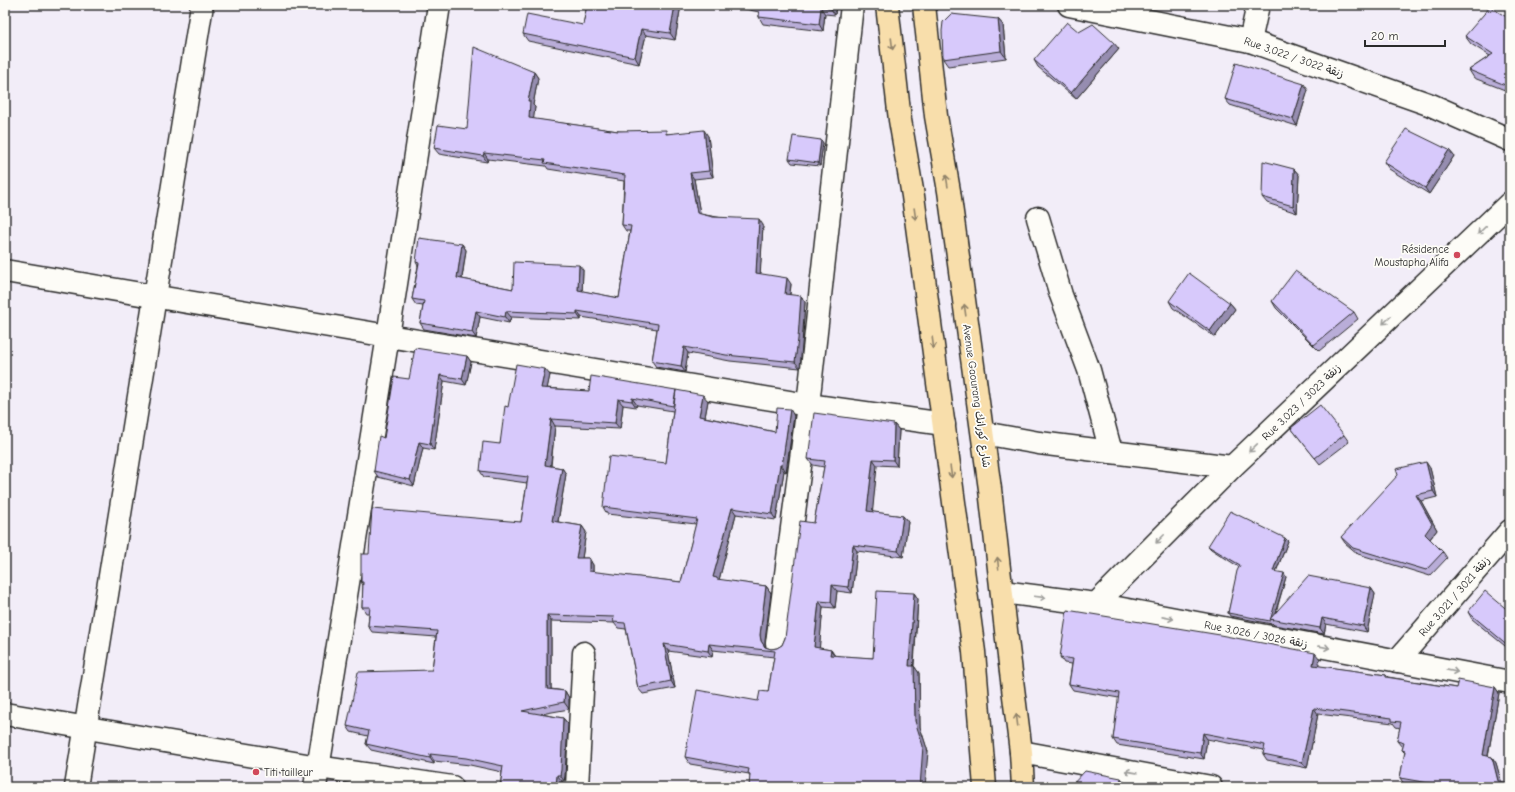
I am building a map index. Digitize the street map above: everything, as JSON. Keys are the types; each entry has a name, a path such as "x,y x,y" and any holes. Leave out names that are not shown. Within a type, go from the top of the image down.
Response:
{"main road":[{"path":"887,5 900,120 913,196 974,652 985,787"},
{"name":"Avenue Gaourang شارع كورانك","path":"924,5 936,116 949,191 990,489 1021,752 1023,787"}],"street":[{"path":"76,787 84,727 202,5"},
{"path":"316,777 388,336 439,5"},
{"path":"777,643 808,405 852,5"},
{"name":"Rue 3,022 / زنقة 3022","path":"1069,5 1250,41 1431,106 1510,140"},
{"path":"1250,41 1258,5"},
{"name":"Rue 3,023 / زنقة 3023","path":"1096,604 1232,467 1510,203"},
{"path":"1038,218 1061,295 1089,370 1111,452"},
{"path":"5,271 808,405 944,424"},
{"path":"982,433 1039,443 1232,467"},
{"name":"Rue 3,021 / زنقة 3021","path":"1397,660 1510,531"},
{"name":"Rue 3,026 / زنقة 3026","path":"1002,592 1096,604 1510,682"},
{"path":"576,787 584,653"},
{"path":"5,714 84,727 316,777 452,787"},
{"path":"1021,752 1211,787"}],"building":[{"path":"587,5 675,5 670,33 641,29 635,57 523,34 527,14 583,25"},
{"path":"753,5 831,5 831,9 821,8 819,24 759,17 760,6"},
{"path":"1490,7 1510,19 1510,87 1469,70 1493,54 1465,36"},
{"path":"951,14 998,19 1001,51 943,59 943,22"},
{"path":"1067,22 1079,32 1093,24 1114,43 1071,93 1034,60"},
{"path":"474,47 534,72 528,101 530,101 529,118 618,131 666,130 666,134 704,130 709,171 690,173 697,213 713,217 759,219 756,273 787,278 785,294 801,296 795,362 726,355 684,347 681,366 652,361 658,324 577,311 577,314 506,311 505,317 476,311 472,332 420,323 424,301 412,299 419,263 416,262 419,238 462,244 457,278 513,289 514,262 579,265 578,290 619,298 631,226 622,225 625,175 544,163 545,160 484,153 483,156 434,148 438,125 467,129"},
{"path":"1236,63 1304,84 1293,119 1225,99"},
{"path":"1406,129 1449,150 1425,188 1384,162"},
{"path":"793,136 821,140 818,163 789,159"},
{"path":"1263,161 1294,169 1293,206 1262,197"},
{"path":"1295,271 1354,312 1314,345 1272,301"},
{"path":"1189,273 1230,303 1210,331 1169,301"},
{"path":"415,348 467,356 462,379 440,375 430,444 419,442 410,480 374,471 379,436 384,438 394,377 409,379"},
{"path":"516,364 545,369 541,388 589,391 591,376 676,390 703,395 699,416 775,432 777,408 790,409 782,465 780,465 772,514 732,508 713,577 717,579 766,586 760,635 761,641 765,647 771,649 782,645 785,638 800,521 814,523 825,461 808,459 814,413 894,424 893,460 873,459 867,511 903,516 898,551 853,545 848,587 832,585 831,602 819,601 814,647 831,650 830,655 873,658 877,591 914,593 909,666 914,666 915,721 923,746 920,787 749,787 749,769 685,757 697,690 758,701 760,691 768,692 775,651 709,644 708,651 664,644 671,681 638,688 625,623 613,622 614,617 547,615 547,689 565,691 564,702 522,711 563,718 561,770 560,775 557,775 556,787 500,787 503,766 466,758 430,754 430,758 366,744 369,731 347,726 358,672 432,670 437,631 368,626 370,607 362,607 363,582 361,582 361,554 369,554 372,509 521,522 528,477 480,471 483,442 500,444 505,406 508,407","holes":["676,390 666,463 609,456 603,507 697,519 681,582 589,571 589,558 576,558 582,526 552,521 562,468 545,465 551,419 615,423 618,399 632,401 632,398 673,406"]},
{"path":"1320,405 1344,435 1315,458 1291,428"},
{"path":"1426,462 1433,491 1416,495 1432,524 1425,534 1443,552 1426,570 1353,548 1341,537 1398,475 1396,469"},
{"path":"1230,511 1285,538 1273,571 1284,573 1270,621 1228,613 1237,571 1240,565 1208,546"},
{"path":"1308,576 1371,588 1363,626 1322,618 1320,628 1270,619"},
{"path":"1485,591 1510,612 1509,646 1468,612"},
{"path":"1067,610 1220,635 1315,653 1313,665 1386,675 1386,677 1456,688 1458,680 1495,687 1483,755 1492,757 1498,781 1510,783 1510,787 1440,787 1440,785 1400,778 1405,751 1402,750 1404,743 1397,741 1401,722 1392,721 1392,718 1314,708 1302,762 1263,754 1265,745 1203,733 1200,753 1113,739 1119,693 1069,684 1073,659 1060,657"},
{"path":"1085,771 1121,778 1120,787 1070,787"}],"place":[{"name":"Résidence Moustapha Alifa","path":"1457,255"},
{"name":"Titi tailleur","path":"256,772"}]}
